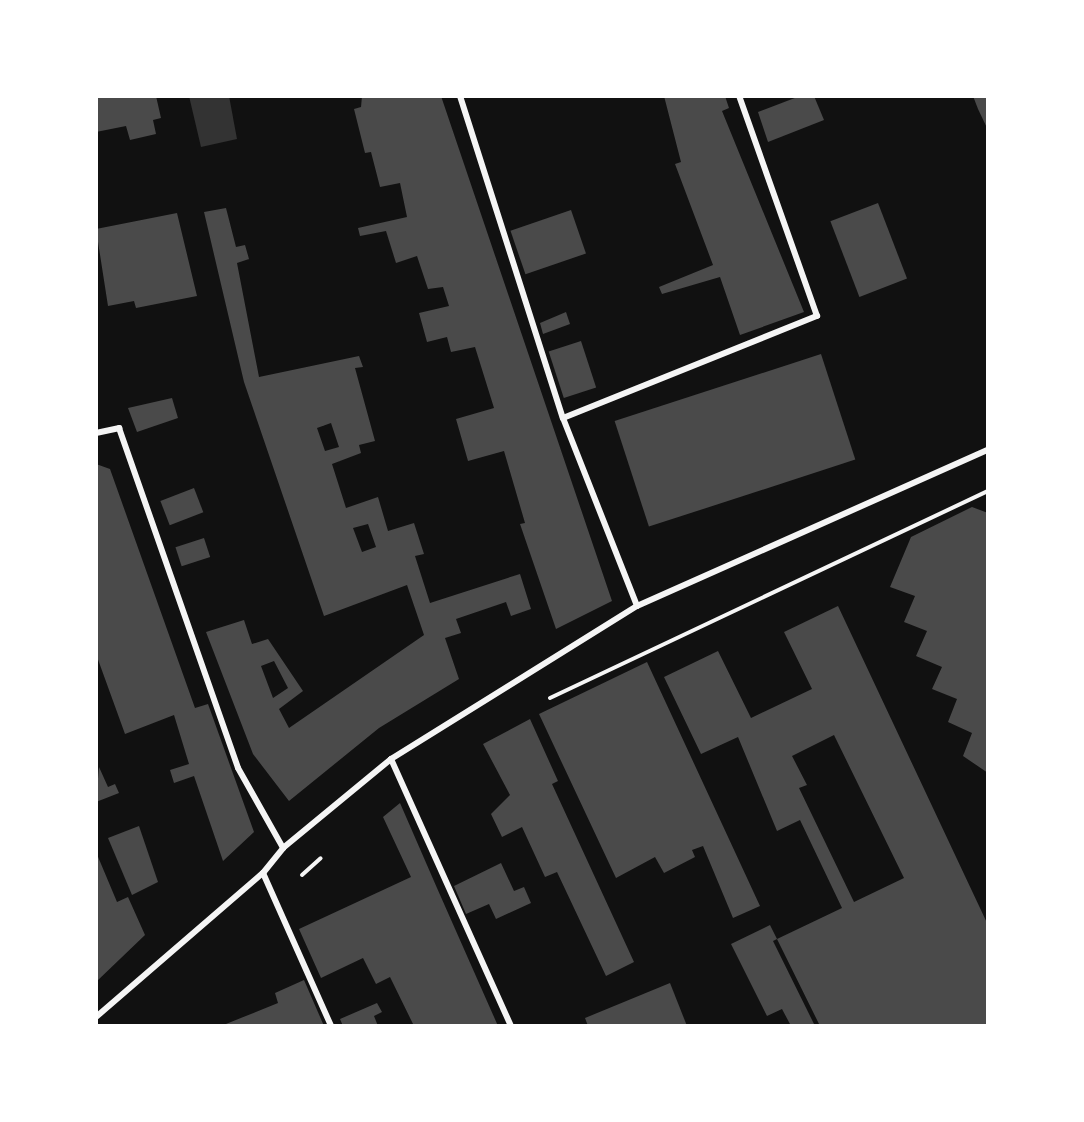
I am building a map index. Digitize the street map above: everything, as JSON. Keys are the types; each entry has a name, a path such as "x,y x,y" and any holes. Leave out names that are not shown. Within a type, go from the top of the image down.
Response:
{"street":[{"path":"460,96 563,418 637,606"},
{"path":"563,418 817,316 739,96"},
{"path":"96,433 119,428 238,768 283,848"},
{"path":"96,1017 263,873 283,848 392,759 637,606 988,450"},
{"path":"392,759 511,1026"},
{"path":"263,873 331,1026"}],"path":[{"path":"541,702 988,491"},
{"path":"274,898 326,854"}],"shaded area":[{"path":"189,96 229,96 237,139 201,147"}],"building":[{"path":"96,96 156,96 161,118 153,120 156,134 130,140 126,126 96,132"},
{"path":"362,96 441,96 612,601 556,629 520,524 525,523 504,451 468,461 456,419 494,408 475,347 451,352 447,337 427,342 419,313 449,306 443,287 428,289 417,256 396,263 386,231 360,236 358,228 407,217 400,183 380,187 371,152 365,153 354,109 361,107"},
{"path":"664,96 725,96 729,108 722,111 804,312 740,335 720,277 662,294 659,287 713,265 675,164 681,162"},
{"path":"800,96 814,96 824,120 768,142 758,112"},
{"path":"973,96 988,96 988,130 978,109"},
{"path":"878,203 907,279 859,297 830,221"},
{"path":"226,208 236,247 245,245 249,259 237,263 259,377 359,356 363,367 355,368 375,441 359,445 361,453 332,464 346,508 378,497 388,531 414,523 424,554 415,556 430,603 520,574 531,609 511,616 506,602 456,619 461,633 445,638 459,679 379,728 289,801 253,754 206,632 244,620 252,644 268,639 303,691 279,709 289,728 424,635 407,585 324,616 244,382 204,212","holes":["331,423 339,447 325,451 317,428","368,524 376,547 362,552 353,528","274,661 288,688 273,698 261,666"]},
{"path":"571,210 586,253 525,274 510,231"},
{"path":"177,213 197,296 136,308 134,301 108,306 96,229"},
{"path":"566,312 570,324 543,334 540,323"},
{"path":"581,341 596,388 564,398 549,352"},
{"path":"821,354 855,460 649,527 615,421"},
{"path":"172,398 178,418 137,432 128,408"},
{"path":"96,464 110,469 195,708 208,704 254,832 223,861 194,776 174,783 170,770 189,764 174,715 125,734 96,654"},
{"path":"194,488 203,512 170,525 160,501"},
{"path":"972,507 988,513 988,773 963,756 972,733 948,722 957,699 932,689 942,667 916,656 927,631 904,622 915,596 890,587 911,537"},
{"path":"204,538 210,557 182,566 175,547"},
{"path":"838,606 988,925 988,1026 820,1026 777,939 842,908 800,820 777,831 738,737 701,754 664,677 718,651 751,718 812,689 784,632","holes":["834,735 904,878 854,902 799,788 807,785 792,756"]},
{"path":"647,662 760,906 733,918 703,846 692,850 695,857 664,873 655,857 616,878 539,714"},
{"path":"530,719 558,781 552,784 634,962 606,976 557,872 545,877 522,827 502,837 491,814 510,795 483,744"},
{"path":"99,767 108,787 115,784 119,793 96,802"},
{"path":"400,803 498,1026 414,1026 390,977 376,984 363,958 321,978 299,929 411,877 383,817"},
{"path":"139,826 158,882 132,895 108,838"},
{"path":"96,852 117,902 128,897 145,935 96,982"},
{"path":"501,863 514,891 524,887 531,903 496,919 489,904 466,914 454,886"},
{"path":"770,925 777,939 773,941 815,1026 791,1026 782,1009 767,1016 731,944"},
{"path":"304,980 324,1026 221,1026 278,1003 275,993"},
{"path":"670,983 687,1026 588,1026 585,1018"},
{"path":"377,1003 382,1012 374,1016 378,1026 343,1026 340,1019"}]}
